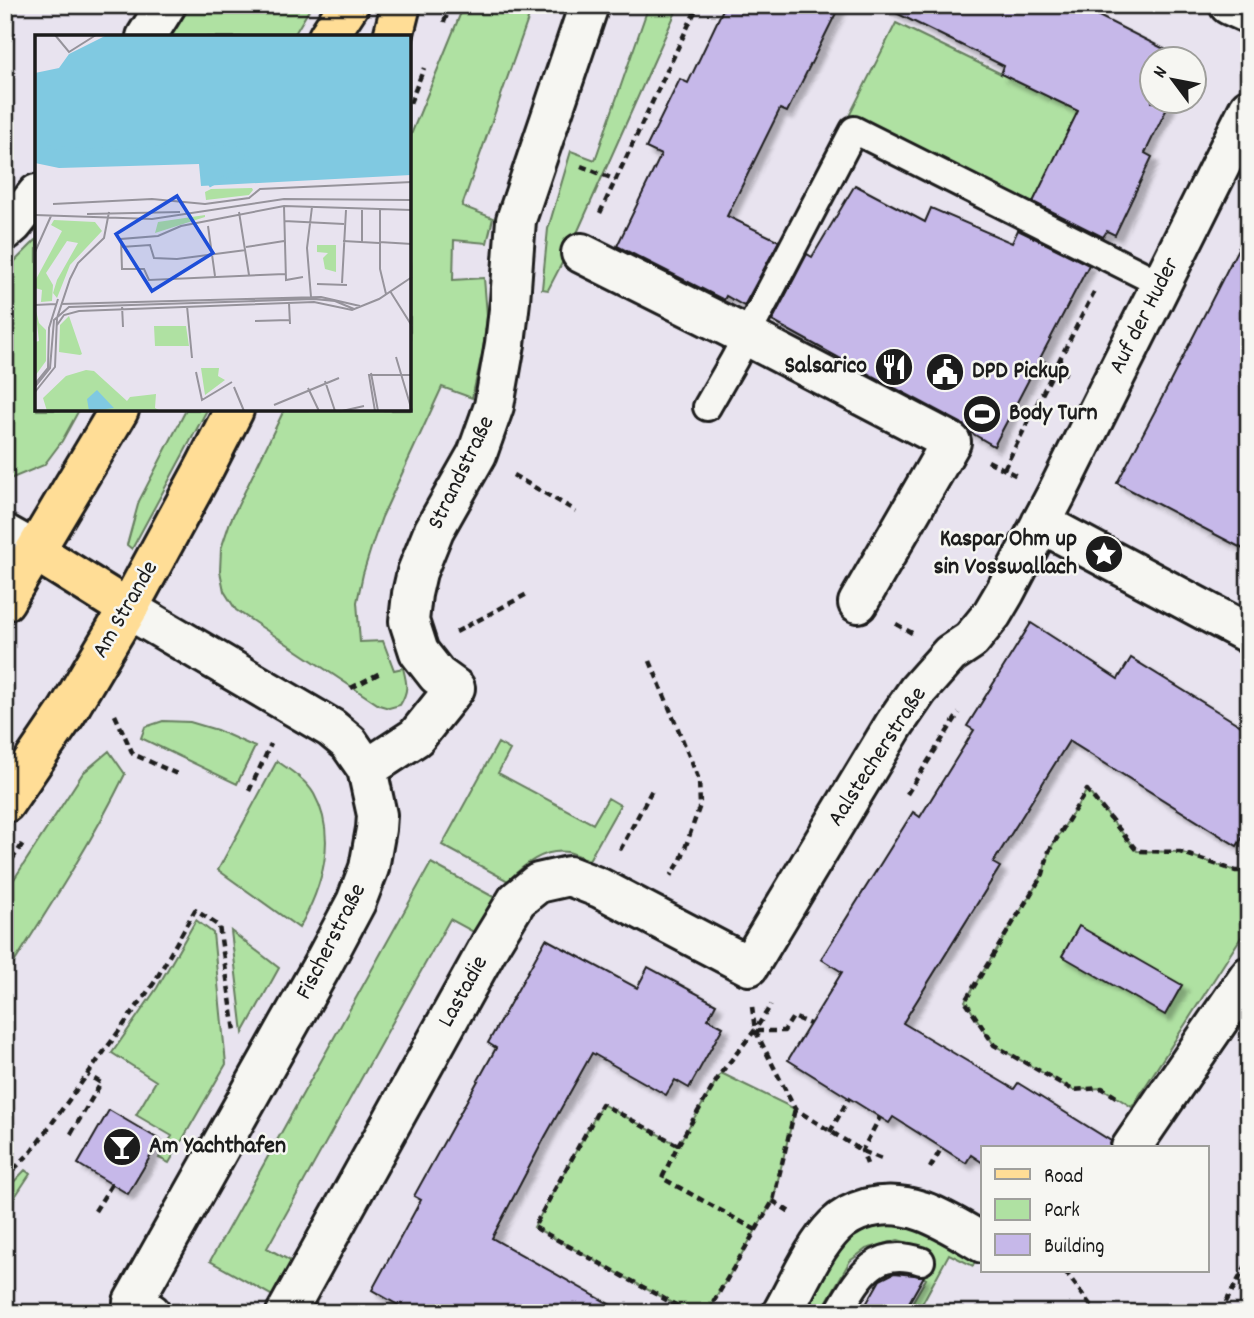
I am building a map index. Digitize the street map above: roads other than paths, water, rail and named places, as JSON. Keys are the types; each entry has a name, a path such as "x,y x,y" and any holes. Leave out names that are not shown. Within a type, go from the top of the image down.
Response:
{"main road":[{"path":"329,35 349,5"},
{"path":"394,35 401,5"},
{"path":"5,601 20,542 118,411"},
{"name":"Am Strande","path":"5,803 67,712 128,609 233,411"},
{"path":"20,542 128,609"}],"street":[{"path":"147,35 166,5"},
{"name":"Strandstraße","path":"367,769 416,737 454,688 437,675 419,652 409,621 416,572 434,530 477,454 494,406 505,344 516,220 589,5"},
{"path":"1229,5 1249,14"},
{"name":"Auf der Huder","path":"1041,523 1249,108"},
{"path":"5,231 35,196"},
{"path":"581,253 951,442 858,603"},
{"path":"1041,523 1249,634"},
{"name":"Aalstecherstraße","path":"748,966 894,725 918,690 950,654 971,640 992,614 1041,523"},
{"name":"Fischerstraße","path":"128,609 331,728 349,743 367,769 377,814 369,867 356,902 133,1302 151,1313"},
{"name":"Lastadie","path":"286,1313 492,941 517,900 538,883 569,876 600,888 748,966"},
{"path":"1132,1146 1249,976"},
{"path":"782,1313 818,1248 837,1224 858,1211 883,1205 912,1207 939,1217 981,1242"}],"lane":[{"path":"707,407 854,130 1161,284"},
{"path":"838,1313 859,1277 882,1260 900,1256 921,1261"}],"place":[{"name":"Salsarico","path":"894,367"},
{"name":"DPD Pickup","path":"945,372"},
{"name":"Body Turn","path":"982,414"},
{"name":"Kaspar Ohm up sin Vosswallach","path":"1104,554"},
{"name":"Am Yachthafen","path":"122,1147"}]}
